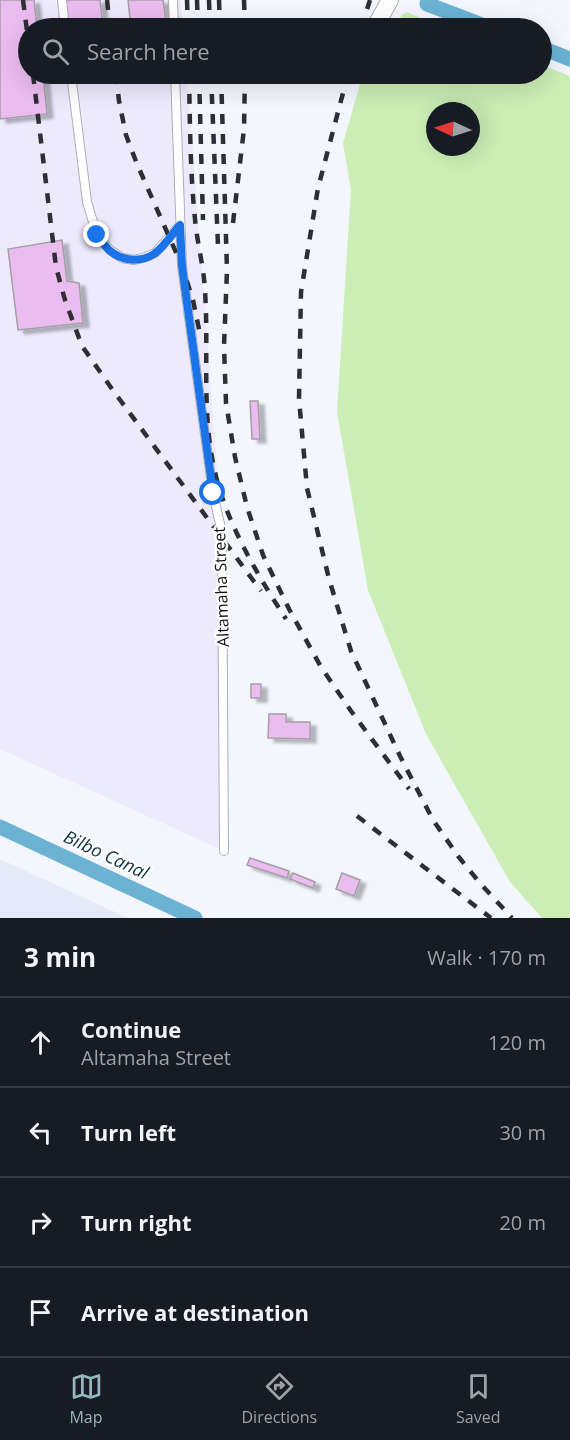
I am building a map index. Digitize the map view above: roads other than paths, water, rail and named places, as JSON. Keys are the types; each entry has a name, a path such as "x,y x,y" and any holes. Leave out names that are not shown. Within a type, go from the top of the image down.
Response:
{"street":[{"path":"380,18 390,0"}],"lane":[{"path":"62,0 64,18"},
{"path":"173,0 174,18"},
{"path":"72,84 87,201 97,235 110,250 122,258 134,260 155,253 180,225"},
{"name":"Altamaha Street","path":"176,84 182,266 213,493 222,533 224,851"}],"waterway":[{"path":"428,0 427,4 464,18"},
{"path":"552,52 570,59"},
{"name":"Bilbo Canal","path":"0,827 195,918"}],"railway":[{"path":"23,0 25,18"},
{"path":"107,0 109,18"},
{"path":"187,0 188,18"},
{"path":"197,0 198,18"},
{"path":"209,0 210,18"},
{"path":"219,0 220,18"},
{"path":"244,0 245,18"},
{"path":"364,18 370,0"},
{"path":"34,84 56,267 82,346 261,591"},
{"path":"117,84 126,135 182,266 193,300 200,334"},
{"path":"189,84 193,201 205,291 207,405 211,450 220,491 235,529 254,567 286,619"},
{"path":"199,84 203,220"},
{"path":"211,84 218,246"},
{"path":"221,84 227,270 224,346 226,403 235,457 247,507 263,555 321,667 409,789"},
{"path":"233,223 244,129 245,84"},
{"path":"345,84 318,188 301,292 299,399 307,488 329,579 351,651 400,756 433,820 458,856 512,918"},
{"path":"357,816 491,918"}]}
